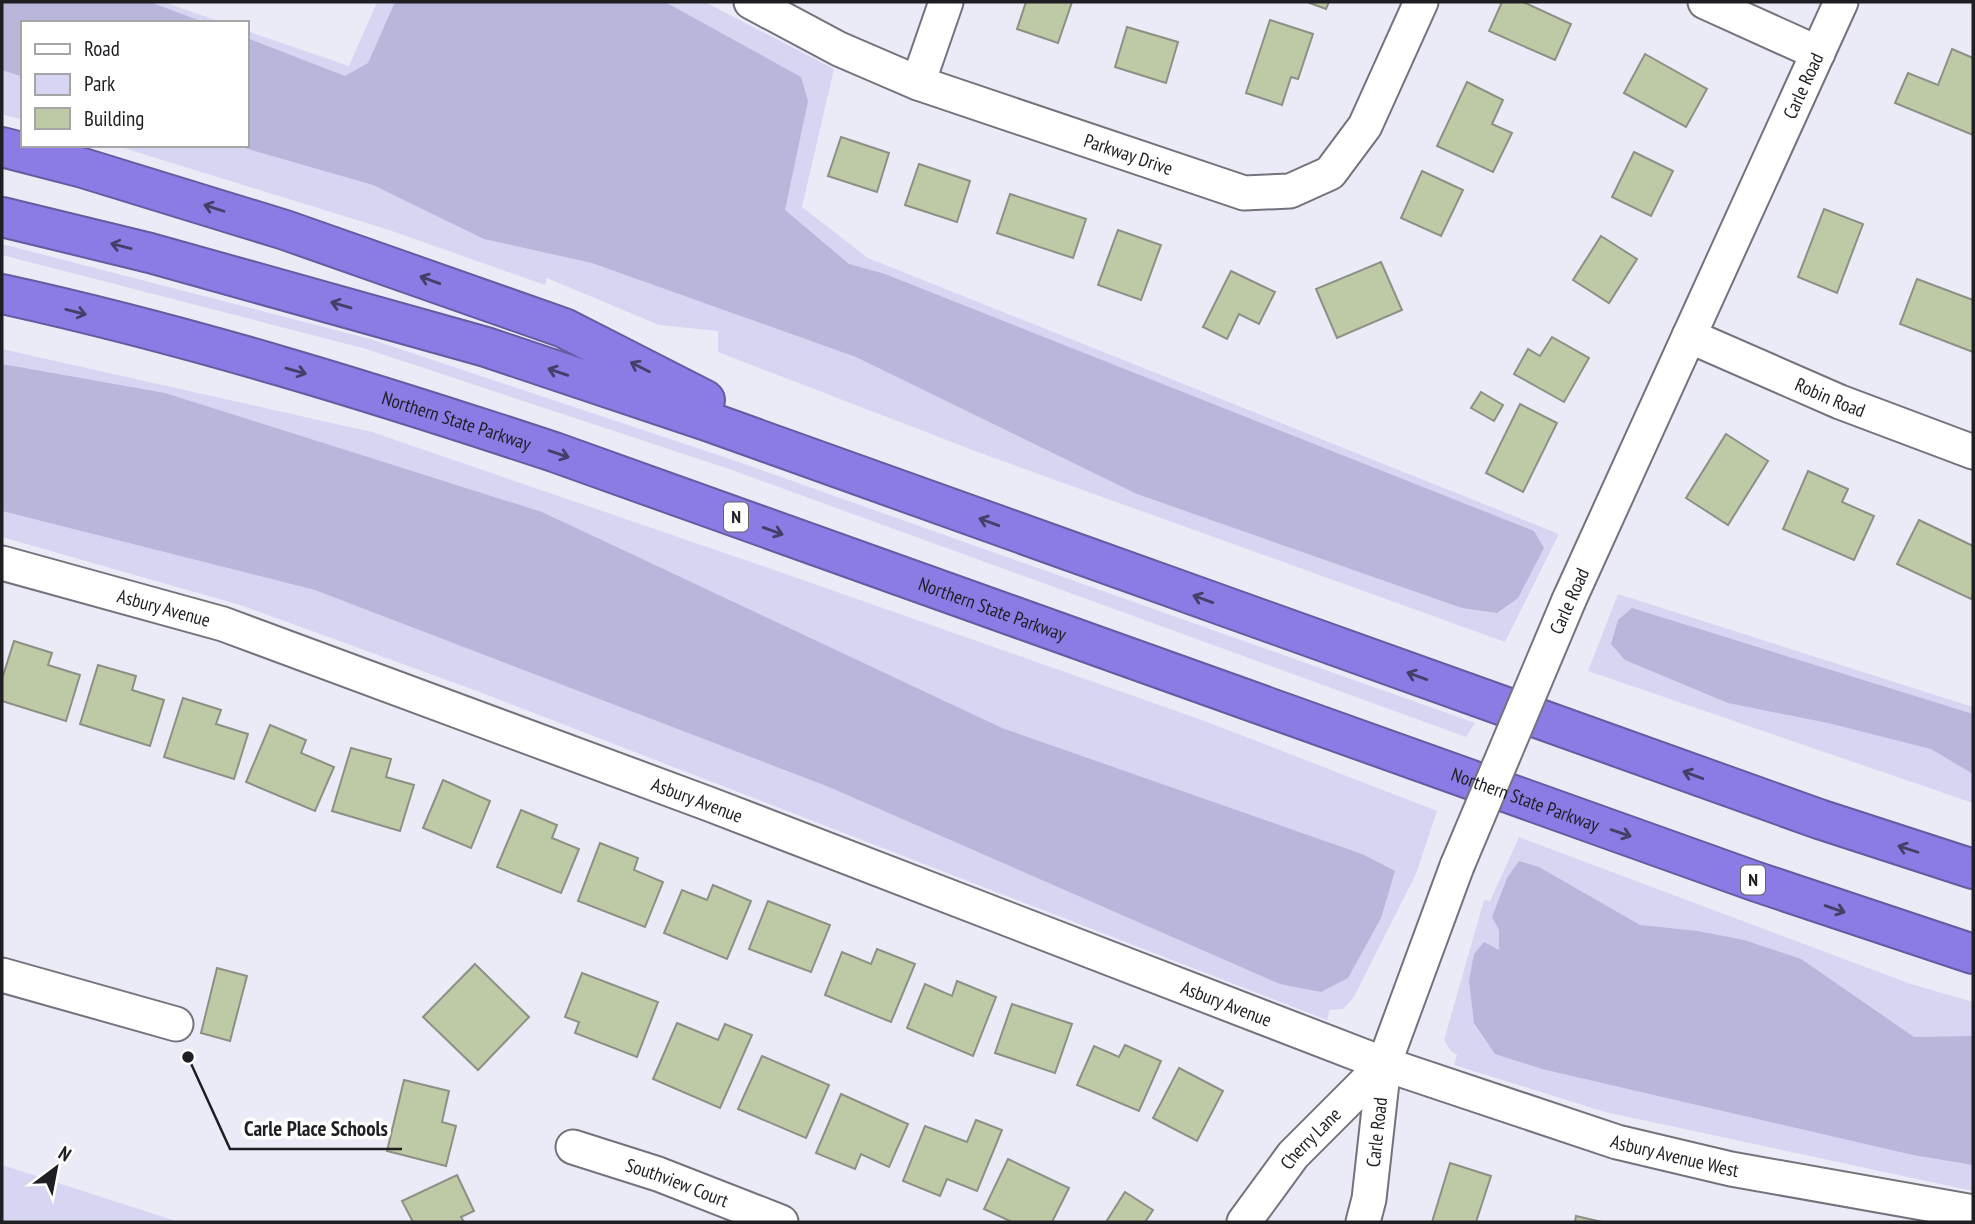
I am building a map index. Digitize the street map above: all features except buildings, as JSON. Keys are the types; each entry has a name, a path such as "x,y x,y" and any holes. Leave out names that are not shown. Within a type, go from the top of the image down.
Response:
{"highway":[{"path":"2,146 285,230 564,328 831,466"},
{"path":"2,218 150,253 486,347 707,421 1735,790 1973,869"},
{"name":"Northern State Parkway","path":"2,294 221,349 417,407 541,448 1665,849 1973,954"}],"street":[{"name":"Parkway Drive","path":"751,2 839,49 918,83 1244,193 1290,191 1330,173 1365,126 1421,2"},
{"path":"918,83 946,2"},
{"path":"1705,2 1818,53"},
{"name":"Carle Road","path":"1363,1222 1369,1199 1384,1063 1457,866 1569,600 1842,2"},
{"name":"Robin Road","path":"1689,336 1840,401 1973,452"},
{"name":"Asbury Avenue","path":"2,563 223,624 696,799 1384,1063"},
{"path":"2,975 176,1024"},
{"name":"Asbury Avenue West","path":"1384,1063 1617,1142 1731,1169 1973,1213"},
{"name":"Cherry Lane","path":"1244,1222 1293,1155 1384,1063"},
{"name":"Southview Court","path":"573,1147 658,1174 782,1222"}],"green space":[{"path":"2,2 164,2 218,21 21,21 21,119 2,114"},
{"path":"377,2 705,2 834,69 802,207 868,258 1559,534 1505,642 983,454 718,352 718,331 659,325 547,278 545,285 389,230 120,147 248,147 248,31 349,66"},
{"path":"2,244 370,339 733,460 1475,723 1466,737 729,469 366,349 2,255"},
{"path":"2,349 372,432 1202,720 1437,811 1416,874 1354,997 1343,1009 1330,1010 1327,1020 477,691 240,605 2,537"},
{"path":"1618,594 1973,707 1973,803 1588,671"},
{"path":"1519,837 1911,984 1973,1002 1973,1191 1605,1112 1454,1065 1457,1055 1444,1040 1484,900 1490,901"},
{"path":"2,1165 179,1222 2,1222"}],"shaded area":[{"path":"2,2 150,2 201,21 21,21 21,76 2,70"},
{"path":"395,2 665,2 801,77 808,101 785,210 849,264 885,274 1534,531 1544,548 1518,598 1497,613 1462,608 1137,494 856,357 592,263 484,239 373,185 241,147 248,147 248,38 345,76 368,63"},
{"path":"2,364 165,393 542,512 1002,728 1362,854 1395,871 1381,918 1348,978 1321,992 1280,984 829,787 315,590 2,511"},
{"path":"1632,608 1973,714 1973,774 1931,749 1828,723 1728,703 1625,660 1611,644 1618,620"},
{"path":"1519,861 1539,867 1640,925 1698,931 1744,940 1801,959 1914,1037 1973,1036 1973,1165 1913,1155 1542,1069 1495,1054 1474,1023 1469,981 1474,954 1484,942 1499,950 1499,930 1492,917 1507,878"}],"place":[{"name":"Carle Place Schools","path":"188,1057"}]}
